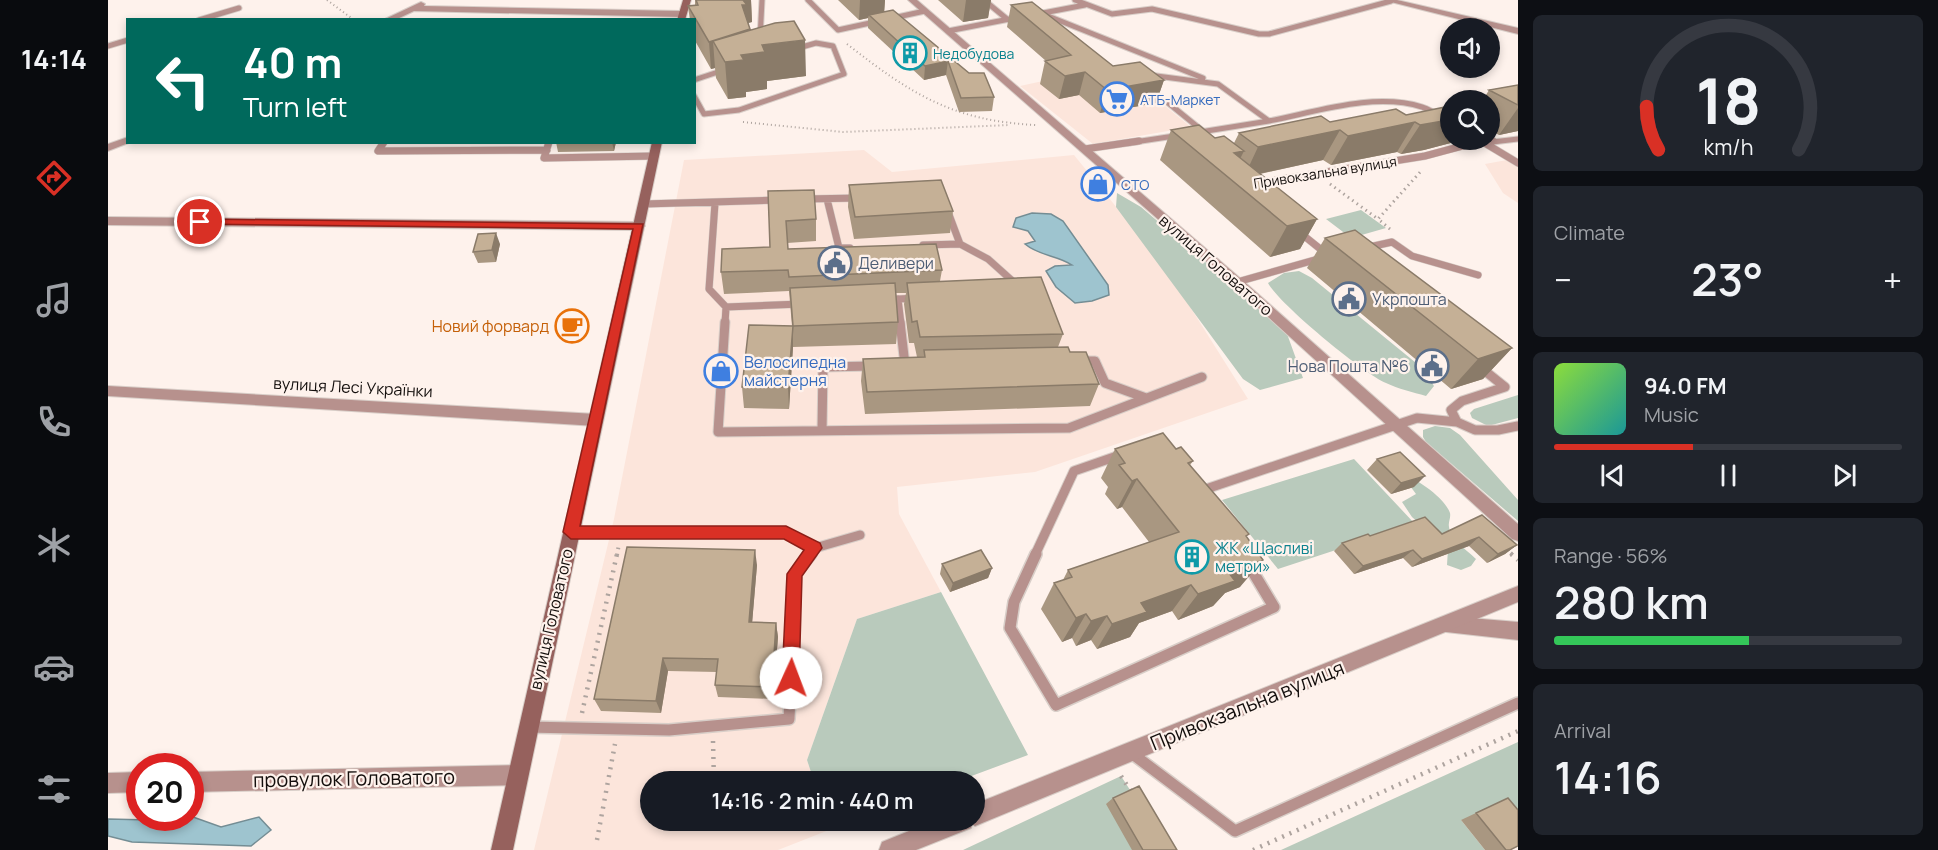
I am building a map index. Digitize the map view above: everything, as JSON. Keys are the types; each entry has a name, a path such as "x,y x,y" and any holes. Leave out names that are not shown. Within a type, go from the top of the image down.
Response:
{"main road":[{"path":"682,17 687,0"},
{"name":"вулиця Головатого","path":"502,850 527,727 656,149"}],"street":[{"path":"391,18 429,0"},
{"name":"вулиця Головатого","path":"912,0 1237,282 1518,533"},
{"path":"1389,1 1517,30"},
{"path":"412,8 682,17"},
{"path":"108,148 126,141"},
{"path":"108,221 639,226"},
{"name":"вулиця Лесі Українки","path":"108,391 596,420"},
{"name":"Привокзальна вулиця","path":"985,812 1518,594"},
{"path":"1446,624 1518,630"},
{"name":"провулок Головатого","path":"204,782 517,775"},
{"path":"108,783 126,782"},
{"path":"890,850 936,831"}],"lane":[{"path":"759,47 762,0"},
{"path":"808,0 838,30 925,11"},
{"path":"984,0 1007,20"},
{"path":"1075,0 1121,15 1152,9 1249,34 1269,34 1389,1"},
{"path":"1041,13 1088,4"},
{"path":"206,18 239,8"},
{"path":"1041,13 1065,33"},
{"path":"1041,13 1218,84 1269,121"},
{"path":"948,31 1030,15"},
{"path":"108,46 126,41"},
{"path":"696,99 705,114 739,110 844,74 833,46 816,42 793,49"},
{"path":"696,79 737,66"},
{"path":"1140,74 1218,84"},
{"path":"1167,102 1204,132"},
{"path":"1085,149 1394,102 1422,107 1440,117"},
{"path":"1182,135 1191,142"},
{"name":"Привокзальна вулиця","path":"1500,140 1518,139"},
{"path":"383,144 378,151 548,146 544,158 656,149"},
{"name":"Привокзальна вулиця","path":"1245,185 1448,150"},
{"path":"1496,150 1518,163"},
{"path":"793,200 873,197"},
{"path":"827,199 839,248 861,247"},
{"path":"644,204 782,200"},
{"path":"714,203 709,289 726,308 718,432 1069,428 1202,377"},
{"path":"945,204 960,244"},
{"path":"1291,225 1329,256"},
{"path":"1360,249 1392,242 1412,256 1478,275"},
{"path":"916,245 960,244 988,260 1026,293 1014,293"},
{"path":"1237,282 1339,254"},
{"path":"875,300 921,298"},
{"path":"898,299 905,365"},
{"path":"726,308 806,303"},
{"path":"1457,422 1451,410 1462,401 1505,387 1472,360"},
{"path":"1072,361 1095,361 1105,383 1146,398"},
{"path":"822,431 823,367 882,365"},
{"path":"894,365 917,365"},
{"path":"1209,500 1200,486 1417,418 1457,422 1475,430 1498,430 1518,426"},
{"path":"1135,450 1074,471 1014,602 1010,628 1056,705 1274,607 1239,548"},
{"path":"571,532 786,533 815,548"},
{"path":"527,727 669,730 789,719 795,574 815,548 860,535"},
{"path":"1130,752 1235,831 1518,703"}],"path":[{"path":"327,0 351,18"},
{"path":"846,43 920,98 960,115 1010,125"},
{"path":"740,121 775,128 862,134 1056,124"},
{"path":"1378,219 1437,153"},
{"path":"1316,174 1398,235"},
{"path":"578,729 622,532"},
{"path":"1253,850 1518,730"},
{"path":"703,741 724,739"},
{"path":"713,740 714,771"},
{"path":"605,743 626,743"},
{"path":"597,840 615,743"},
{"path":"1112,760 1137,803"}],"shaded area":[{"path":"1057,78 1134,81 1191,127 1093,144 1020,86"},
{"path":"864,150 892,172 1074,155 1165,267 1248,399 1035,472 897,487 899,514 941,592 857,619 807,760 811,771 640,771 640,831 826,831 778,850 534,850 614,519 684,160"},
{"path":"1518,158 1518,203 1503,193 1485,164"}],"green space":[{"path":"1117,193 1141,207 1286,331 1303,378 1260,390 1243,379 1116,207"},
{"path":"1361,210 1386,228 1351,238 1326,219"},
{"path":"1299,271 1312,278 1421,367 1434,386 1426,396 1401,389 1375,377 1322,337 1275,293 1268,283 1284,273"},
{"path":"1518,395 1518,418 1488,426 1472,418 1470,413 1474,409"},
{"path":"1435,426 1450,428 1460,435 1518,500 1518,521 1426,442 1423,430"},
{"path":"1354,459 1415,524 1278,569 1222,500"},
{"path":"1399,471 1428,488 1442,500 1450,513 1450,531 1476,559 1471,566 1461,570 1447,565 1448,549 1412,517 1402,502 1416,494"},
{"path":"941,592 1028,755 985,771 811,771 807,760 857,619"},
{"path":"1518,742 1518,835 1461,820 1485,850 1281,850"},
{"path":"1121,776 1132,793 1132,850 963,850"}],"water":[{"path":"1032,213 1051,214 1063,221 1108,285 1109,295 1092,301 1075,303 1056,287 1046,271 1055,266 1072,265 1030,248 1025,244 1035,241 1028,231 1013,227 1016,218"},
{"path":"259,817 271,830 251,846 132,842 108,836 108,819 126,819 126,831 204,831 204,821 221,827"}],"building":[{"path":"696,0 743,0 747,5 742,5 750,29 709,42 688,6 698,5"},
{"path":"1032,2 1113,66 1140,62 1164,80 1107,90 1085,72 1065,76 1045,61 1071,55 1011,5"},
{"path":"893,10 969,73 984,73 994,97 961,98 948,61 925,66 869,15"},
{"path":"794,21 805,40 762,45 765,52 741,55 744,60 725,62 713,41 775,23"},
{"path":"1518,85 1518,105 1500,96 1500,90 1489,90"},
{"path":"1440,108 1440,122 1420,125 1415,122 1348,136 1340,130 1258,147 1239,133 1321,116 1330,122 1396,109 1406,115"},
{"path":"1199,125 1215,138 1224,136 1244,151 1234,153 1317,219 1287,226 1171,130"},
{"path":"941,180 953,211 855,217 849,185"},
{"path":"814,190 816,219 786,221 788,249 936,244 942,270 789,277 788,270 721,272 722,249 770,247 768,191"},
{"path":"1355,230 1512,348 1478,359 1325,238"},
{"path":"496,233 492,250 473,252 478,234"},
{"path":"1041,277 1063,334 920,337 917,321 912,322 907,283"},
{"path":"895,283 898,322 793,326 790,288"},
{"path":"749,325 793,326 788,387 742,387"},
{"path":"1068,347 1070,352 1086,352 1099,384 867,392 863,359 925,357 924,350"},
{"path":"1163,433 1176,449 1181,447 1193,461 1188,463 1249,534 1246,536 1263,560 1229,573 1235,581 1198,594 1191,585 1141,603 1147,612 1112,624 1107,616 1091,621 1086,614 1076,618 1054,583 1072,577 1068,570 1179,532 1137,479 1132,481 1119,465 1125,463 1115,449"},
{"path":"1400,452 1425,476 1401,483 1377,459"},
{"path":"1482,515 1517,545 1498,554 1479,537 1422,559 1413,550 1363,566 1342,543 1425,517 1442,534"},
{"path":"627,547 755,550 749,622 776,623 772,687 715,685 718,659 663,658 656,701 594,699"},
{"path":"981,550 992,568 953,583 942,564"},
{"path":"1139,786 1177,850 1143,850 1113,798"},
{"path":"1508,798 1518,810 1518,846 1506,850 1476,813"}],"place":[{"name":"Недобудова","path":"910,53"},
{"name":"АТБ-Маркет","path":"1117,99"},
{"name":"СТО","path":"1098,184"},
{"name":"Деливери","path":"835,263"},
{"name":"Укрпошта","path":"1349,299"},
{"name":"Новий форвард","path":"572,326"},
{"name":"Нова Пошта №6","path":"1432,366"},
{"name":"Велосипедна майстерня","path":"721,371"},
{"name":"ЖК «Щасливі метри»","path":"1192,557"}],"route":[{"path":"200,222 639,226 571,532 786,533 815,548 795,574 791,678"}]}
